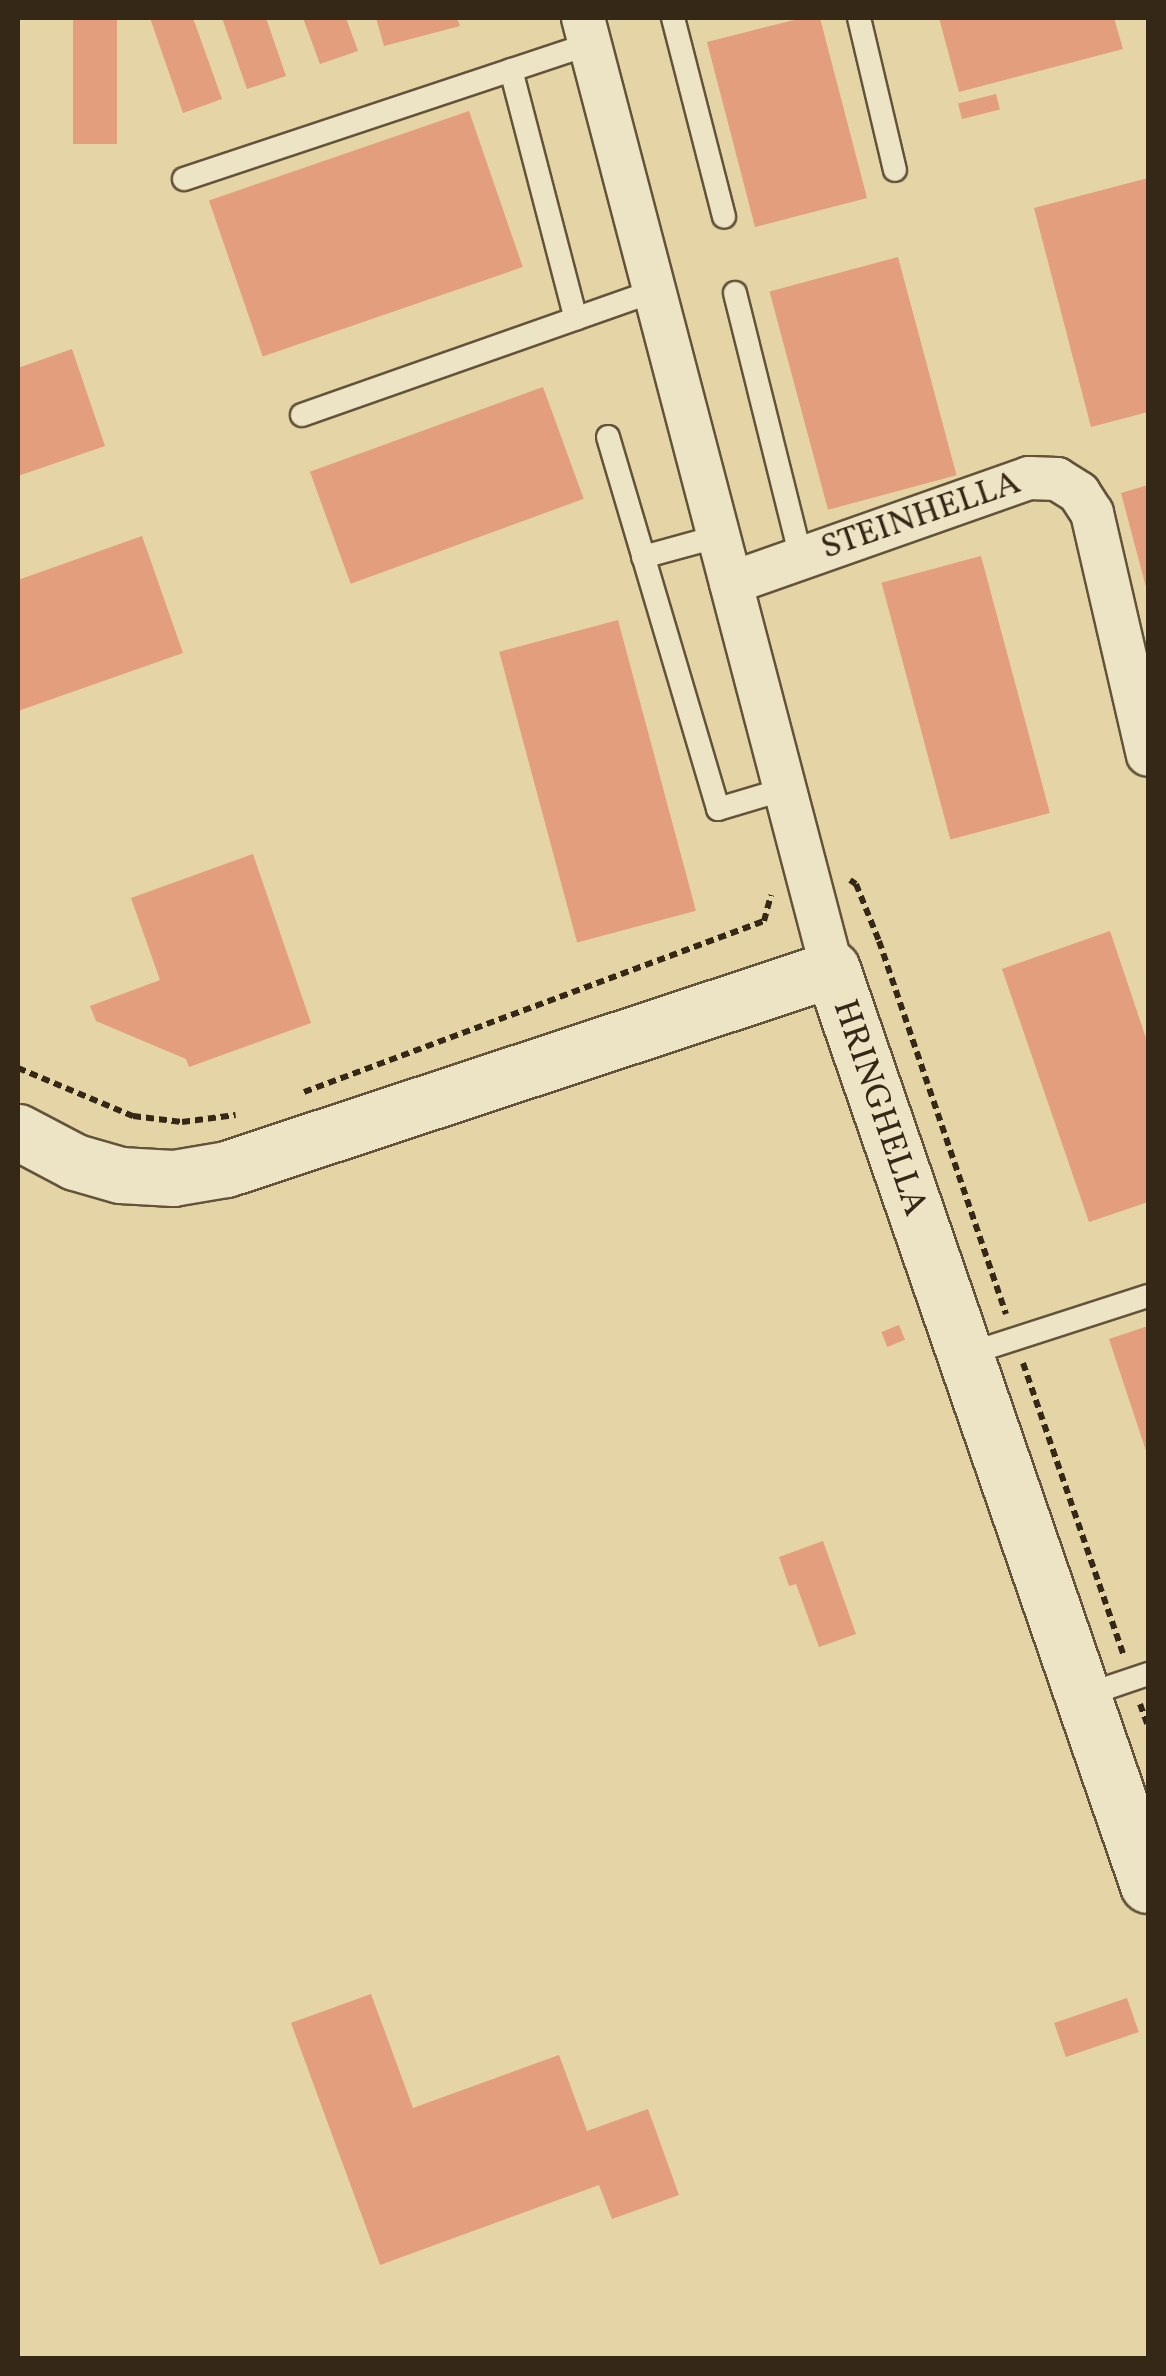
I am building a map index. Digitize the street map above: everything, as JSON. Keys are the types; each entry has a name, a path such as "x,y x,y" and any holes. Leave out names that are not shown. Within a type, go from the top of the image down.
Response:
{"street":[{"path":"585,24 832,970"},
{"name":"STEINHELLA","path":"731,583 1029,478 1070,485 1092,513 1148,754"},
{"name":"HRINGHELLA","path":"18,1132 75,1162 120,1175 173,1178 226,1169 832,970 1148,1885"}],"lane":[{"path":"674,18 724,217"},
{"path":"859,18 896,170"},
{"path":"184,180 511,70 585,24"},
{"path":"511,70 576,319"},
{"path":"302,416 655,292"},
{"path":"736,292 802,557"},
{"path":"608,436 718,809 785,789"},
{"path":"644,557 719,536"},
{"path":"965,1355 1148,1296"},
{"path":"1083,1696 1148,1674"}],"path":[{"path":"300,1093 764,921 775,881 806,872"},
{"path":"18,1068 133,1116 182,1122 245,1114"}],"building":[{"path":"73,18 117,18 117,144 73,144"},
{"path":"150,18 193,18 222,99 183,113"},
{"path":"222,18 266,18 286,76 247,89"},
{"path":"303,18 346,18 358,51 320,64"},
{"path":"376,18 457,18 460,26 384,46"},
{"path":"802,18 820,18 867,198 755,227 707,42"},
{"path":"939,18 1114,18 1123,49 959,92"},
{"path":"996,94 1000,110 962,119 958,103"},
{"path":"469,111 523,267 263,357 209,201"},
{"path":"1148,178 1148,412 1091,427 1034,208"},
{"path":"898,257 956,475 828,510 770,291"},
{"path":"72,349 105,446 18,476 18,368"},
{"path":"543,387 584,499 351,584 310,472"},
{"path":"1148,485 1148,590 1147,591 1121,493"},
{"path":"142,536 183,653 18,711 18,580"},
{"path":"981,556 1050,813 950,840 882,583"},
{"path":"618,620 696,911 577,943 499,652"},
{"path":"253,854 311,1023 189,1067 186,1059 96,1021 90,1006 160,980 131,898"},
{"path":"1110,931 1148,1044 1148,1202 1089,1222 1002,969"},
{"path":"899,1325 905,1340 887,1347 881,1332"},
{"path":"1148,1326 1148,1457 1109,1339"},
{"path":"823,1541 856,1634 819,1647 796,1584 789,1586 779,1557"},
{"path":"371,1994 413,2108 559,2055 587,2131 648,2109 679,2195 612,2219 599,2185 380,2265 291,2023"},
{"path":"1127,1998 1139,2032 1066,2057 1054,2023"}]}
